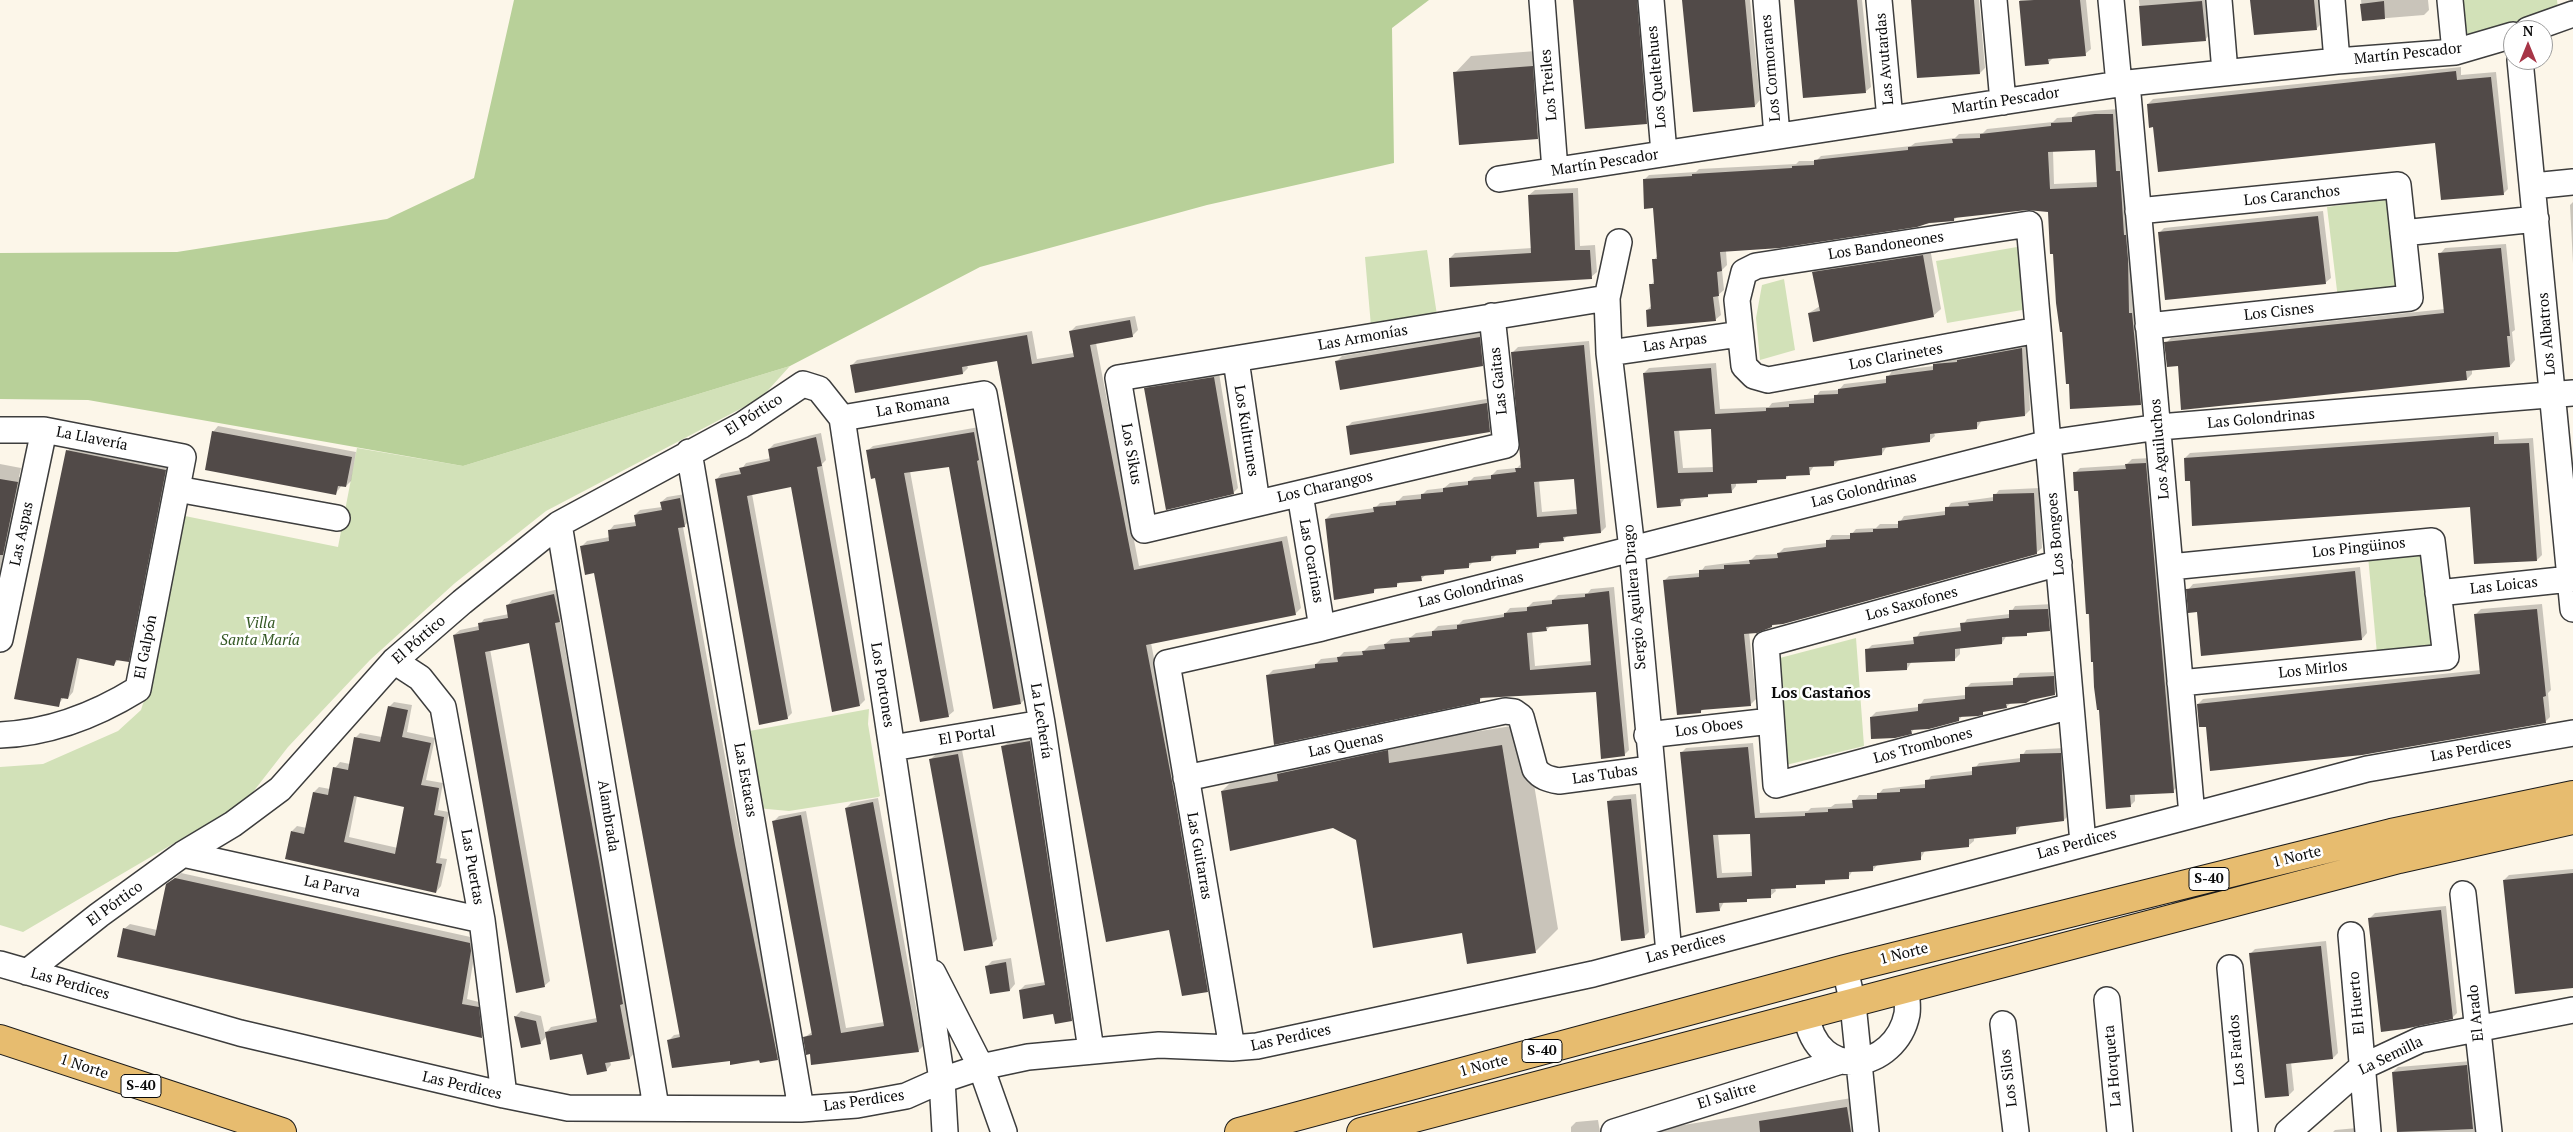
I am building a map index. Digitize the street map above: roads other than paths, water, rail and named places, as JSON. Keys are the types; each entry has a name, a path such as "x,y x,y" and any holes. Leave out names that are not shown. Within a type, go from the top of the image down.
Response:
{"main road":[{"name":"1 Norte","path":"1239,1132 1845,969 2391,833 2573,795"},
{"name":"1 Norte","path":"1361,1132 2399,859 2573,820"},
{"name":"1 Norte","path":"0,1040 282,1132"}],"street":[{"name":"Los Treiles","path":"1542,0 1555,170"},
{"name":"Los Queltehues","path":"1651,0 1664,153"},
{"name":"Los Cormoranes","path":"1766,0 1777,136"},
{"name":"Las Avutardas","path":"1879,0 1890,119"},
{"path":"1994,0 2003,102"},
{"name":"Los Aguiluchos","path":"2111,0 2138,211 2159,427 2192,815"},
{"path":"2219,0 2225,72"},
{"path":"2332,0 2337,61"},
{"path":"2450,0 2455,52"},
{"path":"2548,20 2568,10"},
{"name":"Martín Pescador","path":"1499,179 2123,83 2337,61 2455,52 2503,38"},
{"name":"Los Albatros","path":"2521,70 2536,220 2563,394 2573,609"},
{"path":"2533,186 2573,182"},
{"name":"Los Caranchos","path":"2138,211 2398,185 2410,298"},
{"path":"2403,233 2536,220"},
{"name":"Los Bandoneones","path":"1740,334 1737,300 1744,272 1756,266 2030,224"},
{"name":"Los Bongoes","path":"2030,224 2083,843"},
{"name":"Sergio Aguilera Drago","path":"1619,242 1607,298 1609,353 1632,549 1650,769 1669,953"},
{"name":"Las Armonías","path":"1118,378 1607,298"},
{"name":"Los Cisnes","path":"2148,326 2410,298"},
{"name":"Las Gaitas","path":"1492,316 1506,445"},
{"name":"Los Clarinetes","path":"1740,334 1744,366 1754,376 1768,380 2038,330"},
{"name":"Las Arpas","path":"1609,353 1740,334"},
{"name":"Los Kultrunes","path":"1236,360 1257,503"},
{"name":"Los Sikus","path":"1118,378 1144,530"},
{"name":"El Pórtico","path":"27,972 99,915 183,854 233,824 280,789 394,661 462,602 559,524 688,452 742,425 803,384 819,389 842,418"},
{"name":"La Romana","path":"842,418 984,394"},
{"name":"La Lechería","path":"984,394 1042,724 1092,1050"},
{"name":"Las Golondrinas","path":"1167,663 1322,628 2048,443 2159,427 2563,394"},
{"name":"Los Portones","path":"842,418 942,1080 945,1132"},
{"name":"La Llavería","path":"0,430 44,430 183,457"},
{"name":"Las Aspas","path":"0,639 44,430"},
{"name":"Los Charangos","path":"1144,530 1506,445"},
{"name":"Las Estacas","path":"688,452 801,1109"},
{"name":"El Galpón","path":"0,735 39,731 68,723 100,710 138,689 183,457"},
{"path":"177,489 337,518"},
{"name":"Las Ocarinas","path":"1300,494 1322,628"},
{"name":"Alambrada","path":"559,524 656,1107"},
{"name":"Los Pingüinos","path":"2170,567 2432,541 2446,657"},
{"name":"Los Saxofones","path":"1771,721 1766,644 2059,564"},
{"name":"Las Loicas","path":"2438,593 2571,570"},
{"name":"Los Mirlos","path":"2180,683 2446,657"},
{"name":"Las Puertas","path":"394,661 420,678 443,707 482,920 504,1095"},
{"name":"Las Guitarras","path":"1167,663 1232,1048"},
{"name":"Los Trombones","path":"1771,721 1776,785 2071,706"},
{"name":"Las Quenas","path":"1186,778 1505,711 1514,712 1521,717 1535,768 1540,775 1559,781"},
{"name":"Los Oboes","path":"1647,735 1771,721"},
{"name":"El Portal","path":"892,748 1042,724"},
{"name":"Las Perdices","path":"0,964 240,1034 568,1108 801,1109 857,1105 906,1096 942,1080 981,1068 1028,1057 1159,1045 1232,1048 1257,1046 1593,974 2367,769 2573,733"},
{"name":"Las Tubas","path":"1559,781 1650,769"},
{"name":"La Parva","path":"183,854 482,920"},
{"name":"El Arado","path":"2463,894 2489,1132"},
{"name":"El Huerto","path":"2351,935 2368,1132"},
{"name":"Los Portones","path":"923,953 981,1068 1004,1132"},
{"name":"Los Fardos","path":"2230,968 2245,1132"},
{"path":"1845,969 1853,1004 1850,1061 1866,1132"},
{"name":"El Salitre","path":"1614,1131 1850,1061 1873,1057 1895,1039 1907,1013 1906,990"},
{"name":"La Horqueta","path":"2107,1000 2120,1132"},
{"name":"La Semilla","path":"2288,1132 2362,1067 2420,1040 2573,1010"},
{"path":"1806,1014 1813,1039 1825,1053 1850,1061"},
{"name":"Los Silos","path":"2003,1024 2016,1132"}],"district":[{"name":"Los Castaños","path":"1821,693"}],"park label":[{"name":"Villa Santa María","path":"260,632"}]}
